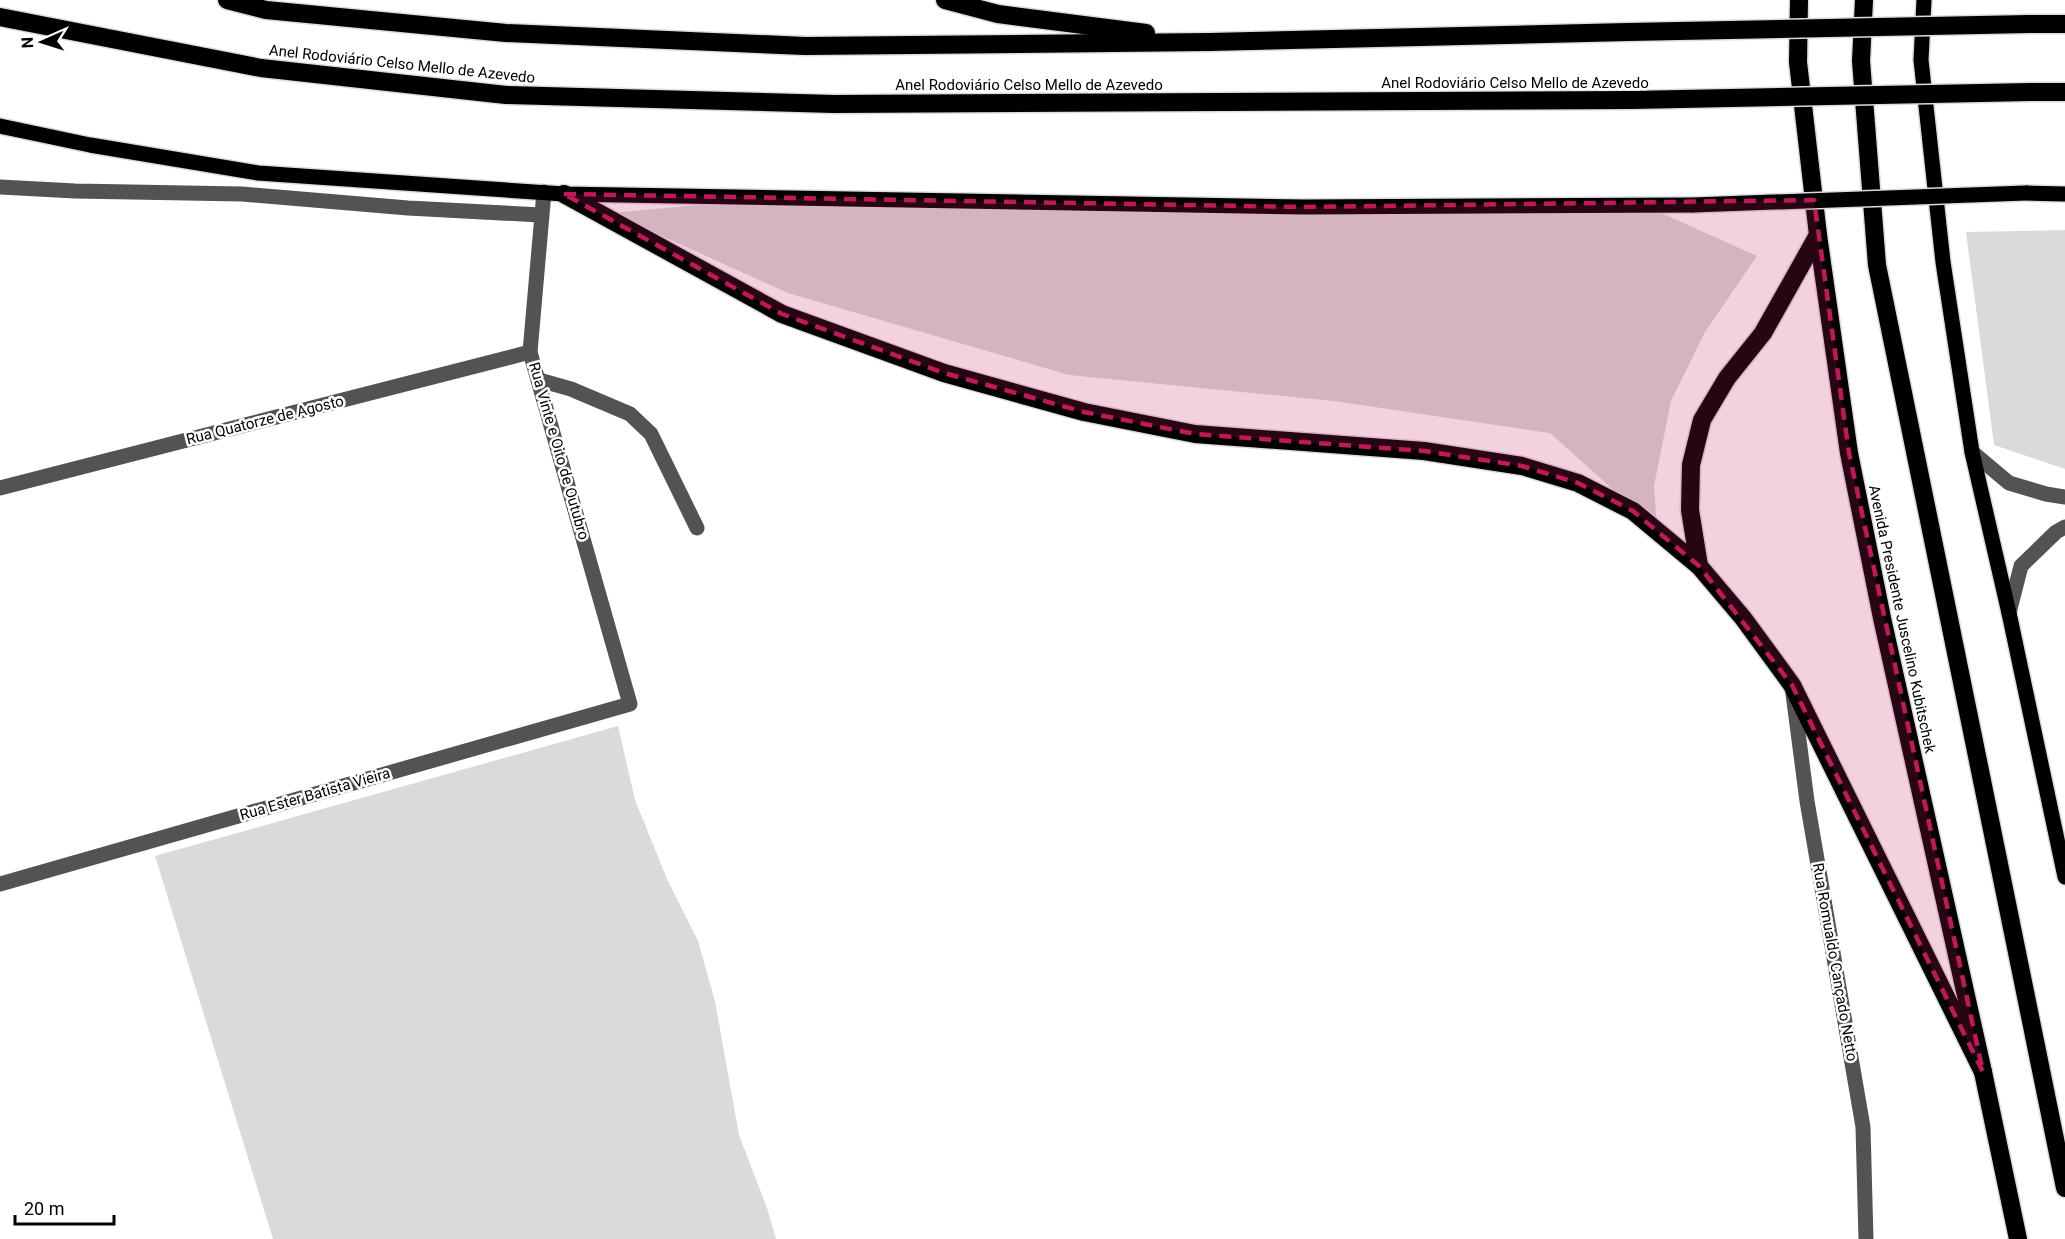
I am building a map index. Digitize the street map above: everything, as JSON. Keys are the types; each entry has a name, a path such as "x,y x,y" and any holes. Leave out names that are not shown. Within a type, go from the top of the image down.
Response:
{"highway":[{"path":"226,0 266,10 506,33 793,46 1210,42 2065,24"},
{"path":"945,0 999,14 1210,42"},
{"name":"Avenida Presidente Juscelino Kubitschek","path":"1799,0 1798,62 1818,235 1851,465 1884,630 2018,1239"},
{"path":"1864,0 1861,62 1877,265 2065,1188"},
{"name":"Anel Rodoviário Celso Mello de Azevedo","path":"0,17 261,68 506,95 834,105 1631,100 2065,92"},
{"path":"564,194 782,314 944,373 1084,412 1195,434 1424,451 1522,466 1578,483 1633,511 1699,566 1743,618 1792,685 1983,1072"},
{"path":"1699,566 1690,510 1690,476 1702,420 1727,378 1763,333 1818,235"}],"main road":[{"path":"1924,0 1921,60 1942,262 1972,452 2065,877"},
{"path":"0,126 90,145 258,173 564,194 1304,207 1693,205 2026,193 2065,194"}],"street":[{"path":"0,186 75,191 242,194 408,208 541,215"},
{"name":"Rua Vinte e Oito de Outubro","path":"544,192 530,352 630,704"},
{"name":"Rua Quatorze de Agosto","path":"0,488 530,352"},
{"path":"539,380 571,389 630,414 651,434 698,528"},
{"path":"1972,452 2009,483 2065,497"},
{"path":"2009,613 2021,566 2056,532 2065,527"},
{"name":"Rua Romualdo Cançado Netto","path":"1792,685 1807,801 1863,1127 1866,1239"},
{"name":"Rua Ester Batista Vieira","path":"0,884 630,704"}],"highlighted area":[{"path":"564,194 1304,207 1814,200 1849,453 1983,1072 1792,685 1699,566 1633,511 1578,483 1522,466 1424,451 1195,434 1084,412 944,373 782,314"}],"shaded area":[{"path":"776,198 1639,203 1757,256 1705,332 1671,401 1654,486 1657,529 1550,433 1334,401 1069,375 788,293 611,213"},
{"path":"2065,230 2065,469 1994,445 1966,232"},
{"path":"618,726 635,800 667,879 698,941 715,1001 739,1135 767,1208 776,1239 273,1239 155,856"}]}
